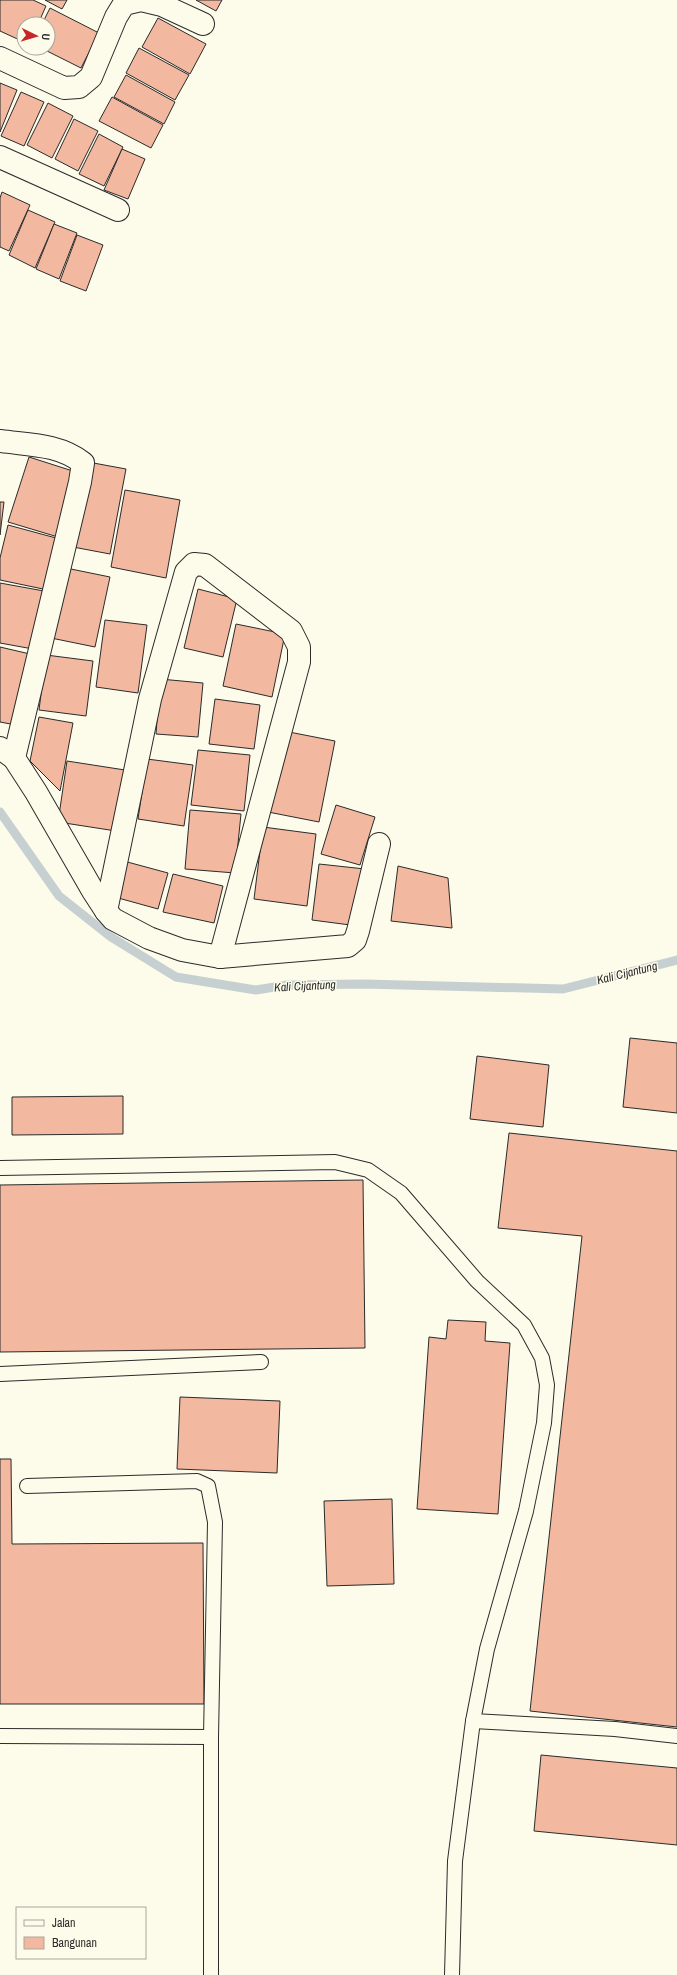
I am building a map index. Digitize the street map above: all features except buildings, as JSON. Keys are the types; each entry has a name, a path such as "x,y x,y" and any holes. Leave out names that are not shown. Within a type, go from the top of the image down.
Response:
{"street":[{"path":"0,58 64,88 79,87 90,77 116,17 124,4 142,0 162,5 203,24"},
{"path":"0,157 118,210"},
{"path":"0,441 55,448 71,454 83,463 79,489 7,753 63,835 106,911 113,919 149,938 182,950 220,957 340,948 352,943 355,940 379,844"},
{"path":"106,911 150,699 186,572 194,564 205,565 291,631 299,647 299,662 220,957"}],"lane":[{"path":"0,1168 335,1162 368,1170 401,1193 477,1280 524,1325 542,1358 547,1385 544,1423 526,1511 487,1649 472,1721 455,1861 452,1975"},
{"path":"0,1374 261,1362"},
{"path":"27,1486 197,1481 208,1486 215,1522 211,1738 211,1975"},
{"path":"472,1721 615,1729 677,1736"},
{"path":"0,1736 211,1738"}],"waterway":[{"name":"Kali Cijantung","path":"0,812 59,896 111,937 176,977 256,990 287,985 364,984 563,989 677,960"}]}
